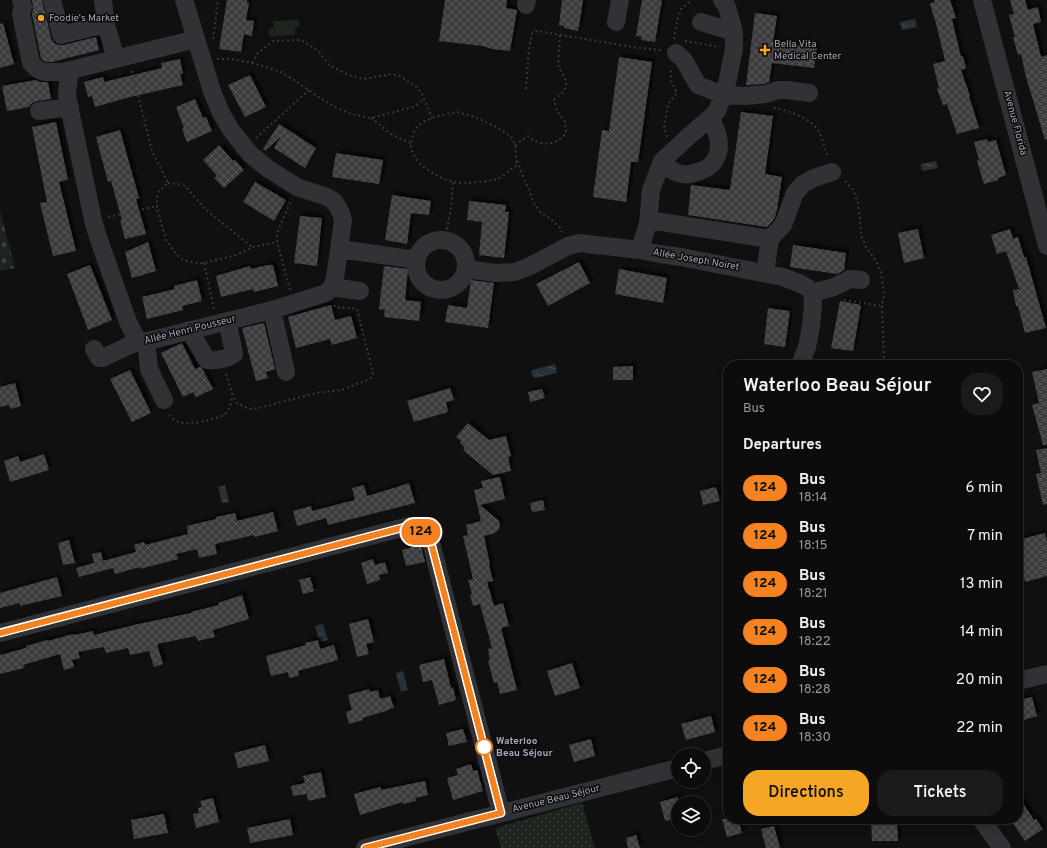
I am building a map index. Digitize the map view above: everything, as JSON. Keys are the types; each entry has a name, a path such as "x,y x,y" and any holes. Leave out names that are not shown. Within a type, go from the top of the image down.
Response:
{"street":[{"path":"21,0 23,6 21,14 31,62 37,70 44,72 61,72 204,42"},
{"path":"52,0 61,35 106,25"},
{"path":"102,0 106,25 122,58"},
{"path":"184,0 204,42 212,91 221,113 231,130 245,148 267,168 297,187 334,201 338,206 343,221 335,278 329,290 360,291"},
{"path":"616,22 620,0"},
{"path":"640,250 649,220 651,190 662,161 717,111 726,88 734,40 727,7 722,0"},
{"name":"Avenue Florida","path":"982,0 1047,246"},
{"path":"701,22 734,40"},
{"path":"674,48 684,60 698,85 723,95 744,96 766,94 778,90 809,93"},
{"name":"Allée Henri Pousseur","path":"71,70 67,96 93,220 128,322 134,334 142,342 272,310 293,304 329,290"},
{"path":"39,111 70,107"},
{"path":"662,161 669,169 682,174 694,174 711,165 717,156 719,145 717,131 710,118"},
{"path":"765,273 770,239 783,225 795,193 802,184 832,172"},
{"path":"649,220 770,239"},
{"path":"433,240 445,240 457,245 461,250 465,256 466,269 463,278 456,286 446,290 436,290 426,286 419,278 416,268 417,260 422,247 433,240"},
{"name":"Allée Joseph Noiret","path":"466,269 495,273 515,272 530,266 568,246 579,243 682,256 765,273 783,277 817,292"},
{"path":"340,249 417,260"},
{"path":"802,360 807,347 813,304 817,292 834,287 850,279 861,280"},
{"path":"272,310 286,372"},
{"path":"189,330 207,360 211,361 222,359 230,357 234,354 222,322"},
{"path":"94,349 99,358 104,358 130,345 142,342 149,369 164,400"},
{"path":"0,633 409,526 429,535 501,813"},
{"path":"1023,680 1047,674"},
{"path":"711,759 723,756"},
{"name":"Avenue Beau Séjour","path":"365,848 671,770"},
{"path":"985,824 1002,848"}],"path":[{"path":"204,42 218,0"},
{"path":"526,89 529,49 532,33 537,31 639,48 674,48 734,40"},
{"path":"515,145 528,136 534,141 542,144 550,143 562,138 566,133 565,122 557,110 554,100 566,87 566,81 558,65 560,35"},
{"path":"252,63 258,53 273,41 300,40 319,52 329,65 349,75 364,80 392,74 400,76 417,87 432,118"},
{"path":"122,58 152,151 168,183"},
{"path":"210,59 232,59 252,63 281,72 333,106 351,114 371,118 413,107 424,99"},
{"path":"245,148 309,90"},
{"path":"768,107 784,110 807,120 814,126 818,131 832,172 844,180 854,192 858,203 861,235 866,247 876,261 881,272 884,295 882,306 884,360"},
{"path":"457,112 475,117 494,126 511,136 515,145 517,165 498,179 478,182 453,182 436,176 425,168 414,157 410,143 413,132 421,123 432,118 457,112"},
{"path":"371,118 391,134 410,143"},
{"path":"516,158 534,203 540,212 552,220 560,228 568,246"},
{"path":"445,240 451,209 453,182"},
{"path":"252,247 206,210 185,186 168,183 159,191 157,206 166,240 176,254 183,260 204,263 236,254 252,247 277,242"},
{"path":"293,304 277,242 277,233 297,187"},
{"path":"93,220 157,206"},
{"path":"204,263 222,322"},
{"path":"222,359 233,396 238,404 249,409 259,408 316,393 341,390 370,379 373,373 357,309 335,307 329,290"},
{"path":"817,292 824,296 882,306"},
{"path":"164,400 169,415 179,422 188,423 215,418 226,413 233,396"}],"green space":[{"path":"299,20 299,27 295,28 295,35 269,36 269,29 274,28 273,21"},
{"path":"0,211 15,268 0,271"},
{"path":"582,803 595,848 501,848 495,828"}],"water":[{"path":"915,19 917,27 902,30 900,22"},
{"path":"936,161 938,168 922,171 921,164"},
{"path":"555,364 557,373 536,378 531,374 532,370"},
{"path":"225,485 229,502 222,503 218,487"},
{"path":"323,624 328,640 320,642 315,626"},
{"path":"403,671 408,690 401,692 396,673"}],"building":[{"path":"32,0 42,0 51,38 54,43 64,45 96,37 99,50 52,62 46,62 43,60 41,58 32,14"},
{"path":"227,0 247,0 249,3 246,20 254,21 252,36 244,34 241,52 219,49"},
{"path":"445,0 507,0 506,8 517,10 510,51 439,41"},
{"path":"562,0 583,0 578,31 564,28 564,26 559,25"},
{"path":"642,0 662,0 655,42 641,40 642,37 636,36"},
{"path":"934,0 950,0 956,18 952,19 961,57 963,56 966,68 961,70 979,128 957,134 947,104 943,105 937,89 939,88 933,64 945,61 930,4 935,2"},
{"path":"1010,0 1025,0 1028,10 1038,7 1041,22 1033,24 1041,57 1047,55 1047,139 1045,140 1026,77 1021,54 1018,55 1013,37 1015,37 1009,15 1014,14"},
{"path":"755,13 777,16 773,42 817,48 814,68 772,63 769,82 764,84 746,85"},
{"path":"3,23 14,64 0,68 0,24"},
{"path":"619,57 652,62 638,162 631,162 626,202 593,197 602,130 609,131"},
{"path":"180,59 183,74 180,74 183,85 130,97 95,107 92,96 88,97 84,82 103,77 104,82 162,68 161,63"},
{"path":"250,75 266,107 245,117 228,85"},
{"path":"36,80 40,82 48,82 51,99 37,101 32,103 29,107 7,111 2,86"},
{"path":"195,99 203,118 206,117 212,131 187,142 182,129 184,128 176,107"},
{"path":"741,112 773,116 765,174 782,177 777,210 774,219 767,227 688,215 691,185 730,190"},
{"path":"56,122 68,180 59,182 76,251 53,256 40,203 47,202 32,127"},
{"path":"279,124 316,148 305,168 274,148 281,136 265,151 263,149"},
{"path":"120,130 139,198 136,199 146,234 125,239 120,220 122,220 111,181 108,182 96,137"},
{"path":"987,139 988,142 996,140 1006,175 998,178 998,180 984,184 977,161 979,160 974,142"},
{"path":"219,145 233,161 235,160 244,170 224,188 214,178 217,176 203,160"},
{"path":"336,153 383,160 379,184 332,177"},
{"path":"255,182 286,200 274,221 243,202"},
{"path":"392,195 431,201 429,215 411,213 407,244 385,240"},
{"path":"469,201 506,205 505,212 509,212 504,258 479,255 482,222 467,220"},
{"path":"300,216 322,218 317,266 294,263"},
{"path":"918,229 924,258 904,263 898,233"},
{"path":"1010,229 1013,239 1018,237 1024,257 1026,257 1046,328 1025,333 1018,306 1016,306 1013,290 1019,289 1006,251 997,254 991,235"},
{"path":"148,242 156,271 132,278 125,252"},
{"path":"793,245 846,253 844,270 837,274 790,267"},
{"path":"579,262 590,283 548,306 536,284"},
{"path":"90,265 112,320 88,330 67,274"},
{"path":"273,265 278,286 254,292 253,289 221,297 216,276 250,266 251,269"},
{"path":"384,266 408,269 405,300 421,302 419,321 384,317 385,310 379,309"},
{"path":"619,269 667,278 663,303 615,294"},
{"path":"197,280 202,301 182,306 183,310 147,319 142,297 175,289 174,286"},
{"path":"471,280 494,283 488,328 445,322 448,305 467,308"},
{"path":"840,301 861,305 853,351 831,348"},
{"path":"331,305 335,320 351,316 357,338 332,345 330,339 296,348 288,317"},
{"path":"768,308 790,311 785,347 764,344"},
{"path":"264,323 275,369 266,372 268,378 256,381 242,328"},
{"path":"182,343 195,369 200,367 203,370 213,389 196,397 193,392 183,397 161,353"},
{"path":"633,366 633,380 613,380 613,367"},
{"path":"1047,369 1047,445 1043,445 1032,405 1039,403 1032,372"},
{"path":"130,370 151,413 132,422 110,379"},
{"path":"15,383 21,406 10,409 9,405 0,407 0,387"},
{"path":"450,388 454,400 446,402 448,412 414,422 407,401"},
{"path":"542,389 545,398 530,402 528,392"},
{"path":"468,423 489,440 506,436 511,456 508,457 511,471 493,475 463,450 465,448 460,443 461,441 456,437"},
{"path":"1047,448 1047,504 1043,505 1036,474 1041,473 1036,450"},
{"path":"44,454 49,470 10,482 4,461 18,456 20,462"},
{"path":"500,477 505,499 480,505 499,521 500,527 495,533 484,536 493,581 487,582 494,606 503,603 509,626 501,628 517,690 500,694 497,682 494,683 488,661 490,660 488,649 492,648 480,604 473,606 470,595 472,594 468,580 473,579 463,536 468,535 466,525 481,521 474,490 483,488 481,481"},
{"path":"409,483 415,503 328,525 326,518 297,526 293,511 311,506 312,511 355,500 352,488 364,485 367,496"},
{"path":"716,487 720,501 703,505 700,491"},
{"path":"543,500 545,510 532,512 530,503"},
{"path":"273,512 278,531 255,537 254,535 215,544 217,554 199,558 197,549 176,554 178,559 115,574 113,568 79,577 76,568 94,563 92,554 101,552 103,561 136,552 134,545 144,542 145,545 188,534 187,526 216,519 216,517 235,513 237,521"},
{"path":"1045,533 1047,541 1047,576 1025,582 1023,574 1023,539"},
{"path":"69,540 75,563 63,565 58,543"},
{"path":"421,545 425,562 406,566 402,550"},
{"path":"373,559 375,565 385,562 388,573 379,575 380,580 367,584 361,563"},
{"path":"57,577 62,596 20,606 20,603 0,608 0,593"},
{"path":"310,577 314,591 303,594 299,580"},
{"path":"242,595 249,619 213,630 215,637 198,641 196,636 157,644 163,664 154,667 149,651 130,655 128,648 106,653 104,647 78,652 80,658 72,660 74,667 64,670 60,654 23,665 24,668 0,674 0,655 26,648 26,646 73,634 93,631 94,635 191,613 219,605 218,603"},
{"path":"368,619 374,642 366,644 369,654 357,657 349,624"},
{"path":"318,640 320,649 334,645 338,660 298,671 299,676 289,678 288,672 271,676 266,656 306,645 305,643"},
{"path":"444,659 451,688 453,687 456,700 439,705 432,680 423,682 419,665"},
{"path":"572,663 580,688 555,696 547,671"},
{"path":"369,689 370,692 378,690 380,699 390,696 394,708 362,718 363,720 349,724 346,712 352,710 348,695"},
{"path":"1032,697 1037,716 1023,720 1023,699"},
{"path":"711,716 715,732 686,740 681,724"},
{"path":"463,729 467,742 449,746 446,733"},
{"path":"591,739 595,756 574,762 569,745"},
{"path":"265,745 269,761 238,768 234,753"},
{"path":"471,764 473,771 477,770 483,791 453,800 447,778 458,775 456,769"},
{"path":"321,772 326,797 308,801 307,794 293,796 291,786 305,783 303,776"},
{"path":"425,781 428,795 415,798 416,801 403,804 403,802 360,815 354,794 380,787 381,790"},
{"path":"213,798 219,822 196,828 193,814 199,813 198,808 202,807 200,801"},
{"path":"671,799 671,820 665,821 660,802"},
{"path":"1023,804 1034,820 1036,819 1043,829 1025,841 1013,824 1023,824"},
{"path":"164,814 168,833 134,839 131,820"},
{"path":"290,819 293,835 250,843 247,828"},
{"path":"723,824 739,824 742,833 727,837"},
{"path":"871,824 897,824 898,841 872,841"},
{"path":"774,826 780,848 766,848 761,829"},
{"path":"636,835 640,848 628,848 626,838"}],"bus line":[{"name":"124","path":"0,633 409,526 429,535 501,813 365,848"}],"place":[{"name":"Foodie's Market","path":"41,18"},
{"name":"Bella Vita Medical Center","path":"765,50"},
{"name":"Waterloo Beau Séjour","path":"484,747"}]}
